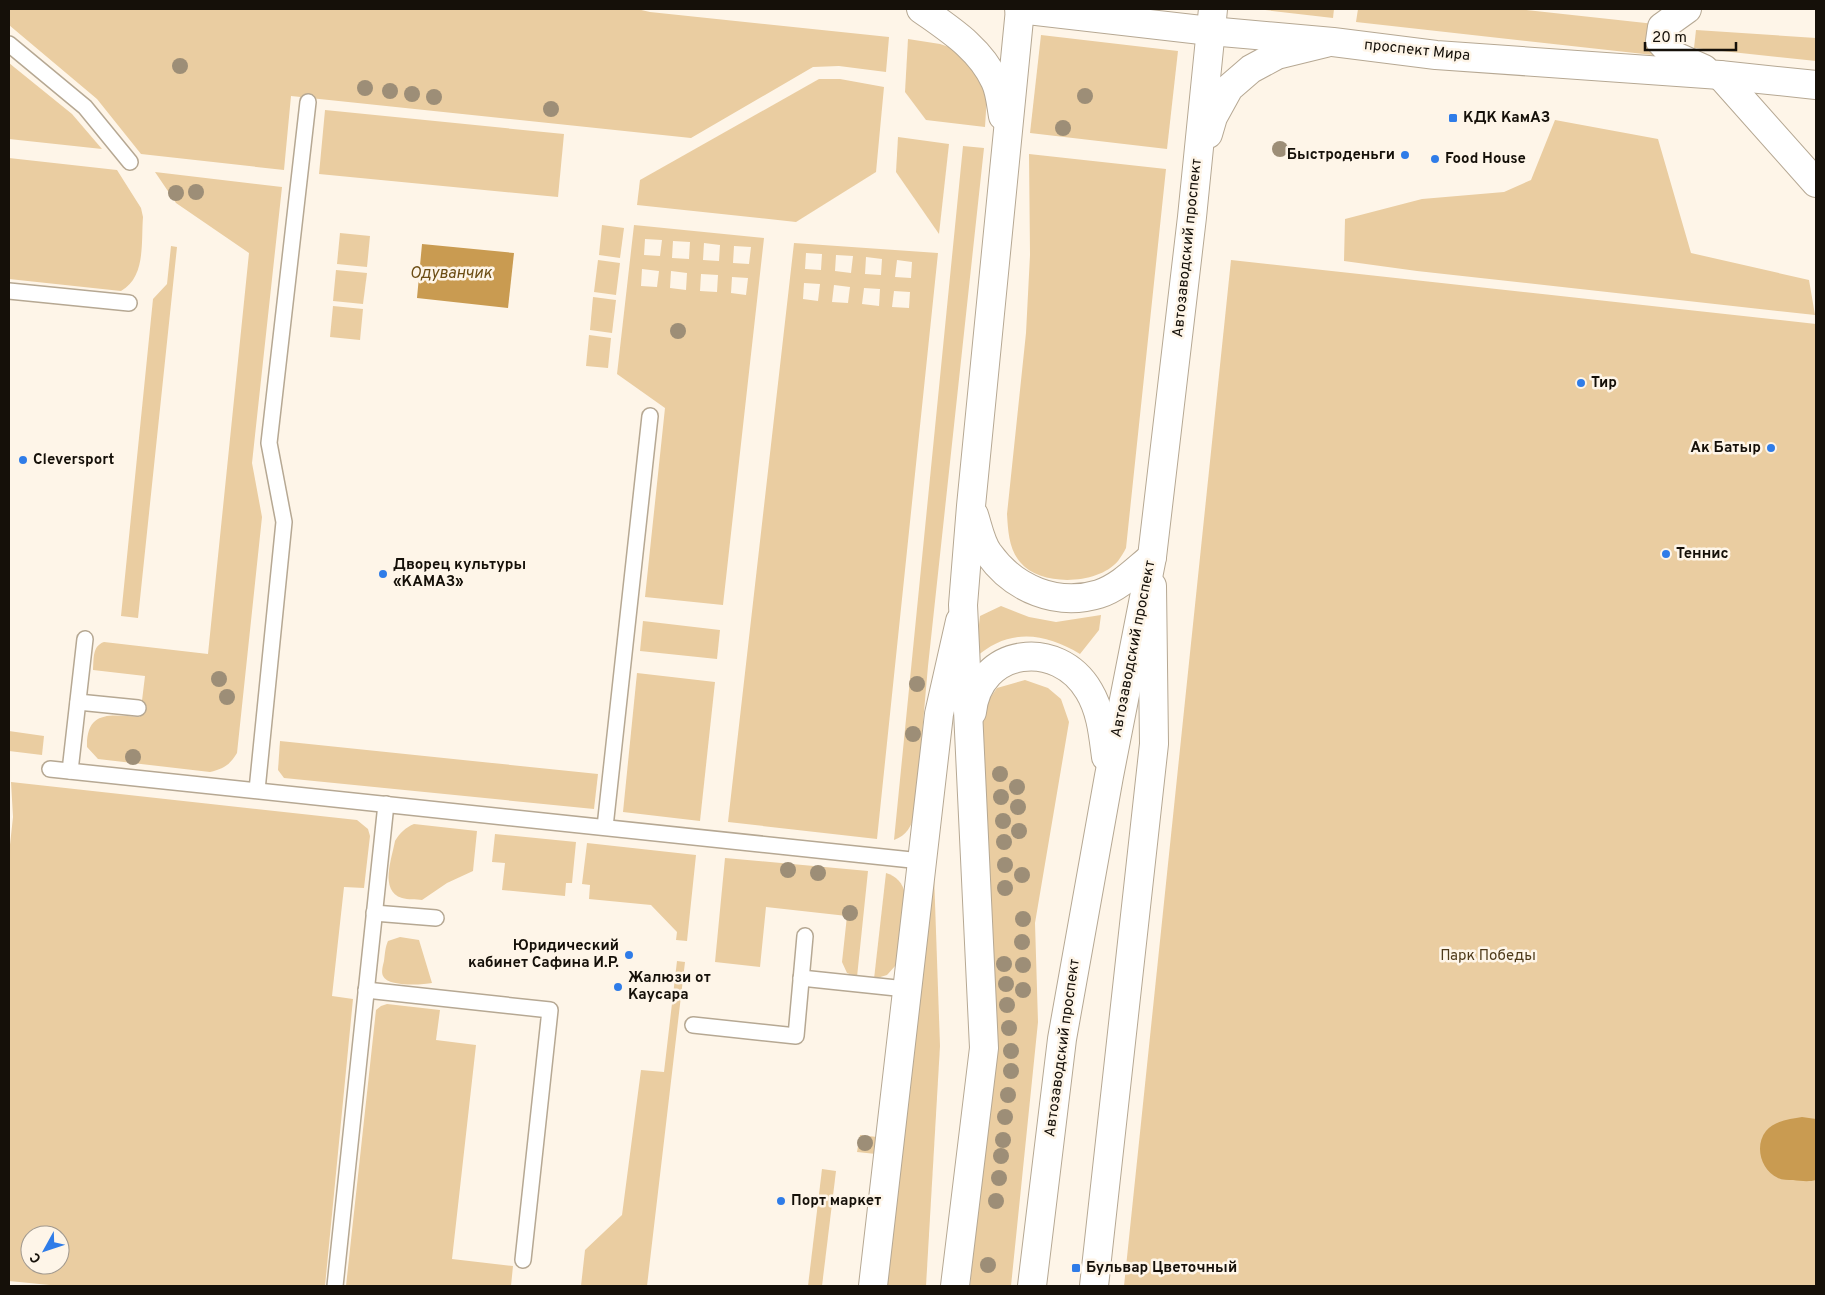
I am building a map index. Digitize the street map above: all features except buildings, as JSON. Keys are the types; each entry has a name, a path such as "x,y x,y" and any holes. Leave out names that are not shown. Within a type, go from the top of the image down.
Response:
{"street":[{"path":"921,9 956,34 978,54 996,82 1008,140"},
{"path":"955,1286 984,1048 964,605 971,506 1020,9"},
{"name":"проспект Мира","path":"1020,9 1212,20 1333,42 1436,55 1720,75 1816,86"},
{"path":"1687,9 1662,26 1660,42 1673,55 1720,75 1816,183"},
{"name":"Автозаводский проспект","path":"1032,1286 1062,1039 1109,776 1152,557 1212,20"},
{"path":"1197,163 1214,117 1229,88 1251,69 1278,55 1333,42"},
{"path":"971,506 988,553 1014,581 1045,595 1075,599 1100,593 1122,582 1152,557"},
{"path":"1094,1286 1154,744 1152,557"},
{"path":"873,1286 938,714 964,605"},
{"path":"969,731 972,704 980,685 996,666 1016,656 1038,656 1063,664 1089,690 1097,708 1109,776"}],"lane":[{"path":"9,44 85,107 130,162"},
{"path":"257,790 284,522 269,443 308,102"},
{"path":"9,291 130,303"},
{"path":"605,827 650,416"},
{"path":"70,771 85,640"},
{"path":"78,702 138,708"},
{"path":"50,769 921,861"},
{"path":"335,1286 386,804"},
{"path":"374,913 436,918"},
{"path":"693,1025 796,1036 806,936"},
{"path":"802,978 906,989"},
{"path":"366,990 550,1010 523,1260"}],"green space":[{"path":"9,9 637,9 650,12 889,37 886,72 839,66 813,67 691,138 291,96 284,170 141,154 97,99 9,25"},
{"path":"1256,9 1334,9 1333,18"},
{"path":"1358,9 1517,9 1664,25 1662,56 1356,22"},
{"path":"1696,30 1816,38 1816,61 1694,48"},
{"path":"1041,35 1178,51 1167,149 1030,133"},
{"path":"908,39 940,44 958,50 972,62 987,95 985,127 926,120 905,92"},
{"path":"9,63 72,114 102,149 9,139"},
{"path":"819,79 840,79 884,87 876,172 796,222 637,205 640,180"},
{"path":"325,110 564,134 558,197 319,174"},
{"path":"1555,120 1658,139 1691,253 1809,280 1815,315 1417,271 1344,261 1345,219 1422,199 1504,192 1531,180"},
{"path":"898,137 949,144 939,234 896,172"},
{"path":"963,146 984,148 928,666 915,814 908,830 894,840"},
{"path":"1029,154 1166,169 1126,548 1118,561 1109,569 1097,575 1069,580 1041,576 1029,570 1020,562 1011,546 1007,514 1026,333 1030,255"},
{"path":"9,158 117,170 141,208 143,217 141,258 135,277 129,285 121,291 9,279"},
{"path":"155,172 282,187 252,463 262,517 237,753 226,766 210,772 98,759 87,747 91,726 96,720 111,716 140,717 145,676 93,670 94,653 100,644 104,642 208,654 249,253 176,203"},
{"path":"602,225 624,228 620,258 599,255"},
{"path":"634,225 764,238 723,605 645,597 665,408 617,374","holes":["645,239 662,240 660,256 644,255","673,241 690,242 689,259 672,258","704,243 720,245 719,261 703,260","734,246 751,247 749,264 733,263","642,269 659,271 657,287 641,286","671,271 687,273 686,290 670,288","701,274 718,275 717,292 700,291","732,277 748,278 746,295 731,293"]},
{"path":"340,233 370,236 367,267 337,264"},
{"path":"794,243 938,253 877,839 728,822","holes":["806,253 822,254 821,270 805,269","836,255 853,256 851,273 835,271","866,257 882,259 881,275 865,274","897,260 912,262 911,278 895,277","804,283 820,284 818,301 803,299","834,285 850,287 848,303 832,302","864,288 880,289 879,306 862,304","894,291 910,292 909,308 892,307"]},
{"path":"171,246 177,247 138,618 121,616 153,299 167,284"},
{"path":"598,260 620,263 616,295 594,292"},
{"name":"Парк Победы","path":"1231,260 1816,324 1816,1286 1124,1286"},
{"path":"336,270 367,273 363,304 333,301"},
{"path":"593,297 616,300 612,333 590,330"},
{"path":"333,306 363,309 360,340 330,337"},
{"path":"589,335 611,338 608,368 586,366"},
{"path":"1001,606 1029,617 1056,622 1101,615 1099,630 1080,654 1053,641 1026,636 1000,642 975,658 980,616"},
{"path":"643,621 720,630 717,659 640,651"},
{"path":"637,673 715,682 700,821 623,812"},
{"path":"1025,680 1048,688 1061,699 1069,722 1035,923 1038,1022 1011,1286 970,1286 993,1047 979,714 997,688"},
{"path":"9,731 44,736 42,755 9,751"},
{"path":"280,741 598,774 594,809 284,778 278,770"},
{"path":"11,782 357,820 368,829 370,836 364,888 344,887 332,996 353,999 325,1286 60,1286 9,1281 9,854 13,817"},
{"path":"414,824 477,831 473,871 447,883 422,900 404,899 395,894 391,889 389,881 395,841 403,831"},
{"path":"495,834 576,842 572,883 566,883 565,896 502,890 505,863 492,862"},
{"path":"587,843 696,855 687,941 676,940 677,932 651,905 589,899 590,885 582,884"},
{"path":"933,845 940,1046 926,1286 885,1286"},
{"path":"725,858 868,871 857,977 847,973 842,962 847,916 766,907 760,967 715,962"},
{"path":"886,873 898,880 903,886 905,894 896,965 887,975 874,979"},
{"path":"400,937 419,940 432,983 398,984 386,980 383,976 382,969 388,941"},
{"path":"677,961 685,962 647,1286 581,1286 585,1250 622,1215 641,1070 664,1072"},
{"path":"387,1004 440,1010 436,1040 476,1045 452,1259 513,1266 511,1286 346,1286 376,1010"},
{"path":"860,1135 877,1137 876,1154 857,1152"},
{"path":"822,1169 836,1171 822,1286 808,1286"}],"water":[{"name":"Одуванчик","path":"422,244 514,253 508,308 417,298"},
{"path":"1802,1117 1816,1119 1816,1180 1780,1179 1767,1169 1761,1157 1760,1144 1762,1137 1773,1125"}],"place":[{"name":"КДК КамАЗ","path":"1453,118"},
{"name":"Быстроденьги","path":"1405,155"},
{"name":"Food House","path":"1435,159"},
{"name":"Тир","path":"1581,383"},
{"name":"Ак Батыр","path":"1771,448"},
{"name":"Cleversport","path":"23,460"},
{"name":"Теннис","path":"1666,554"},
{"name":"Дворец культуры «КАМАЗ»","path":"383,574"},
{"name":"Юридический кабинет Сафина И.Р.","path":"629,955"},
{"name":"Жалюзи от Каусара","path":"618,987"},
{"name":"Порт маркет","path":"781,1201"},
{"name":"Бульвар Цветочный","path":"1076,1268"}]}
